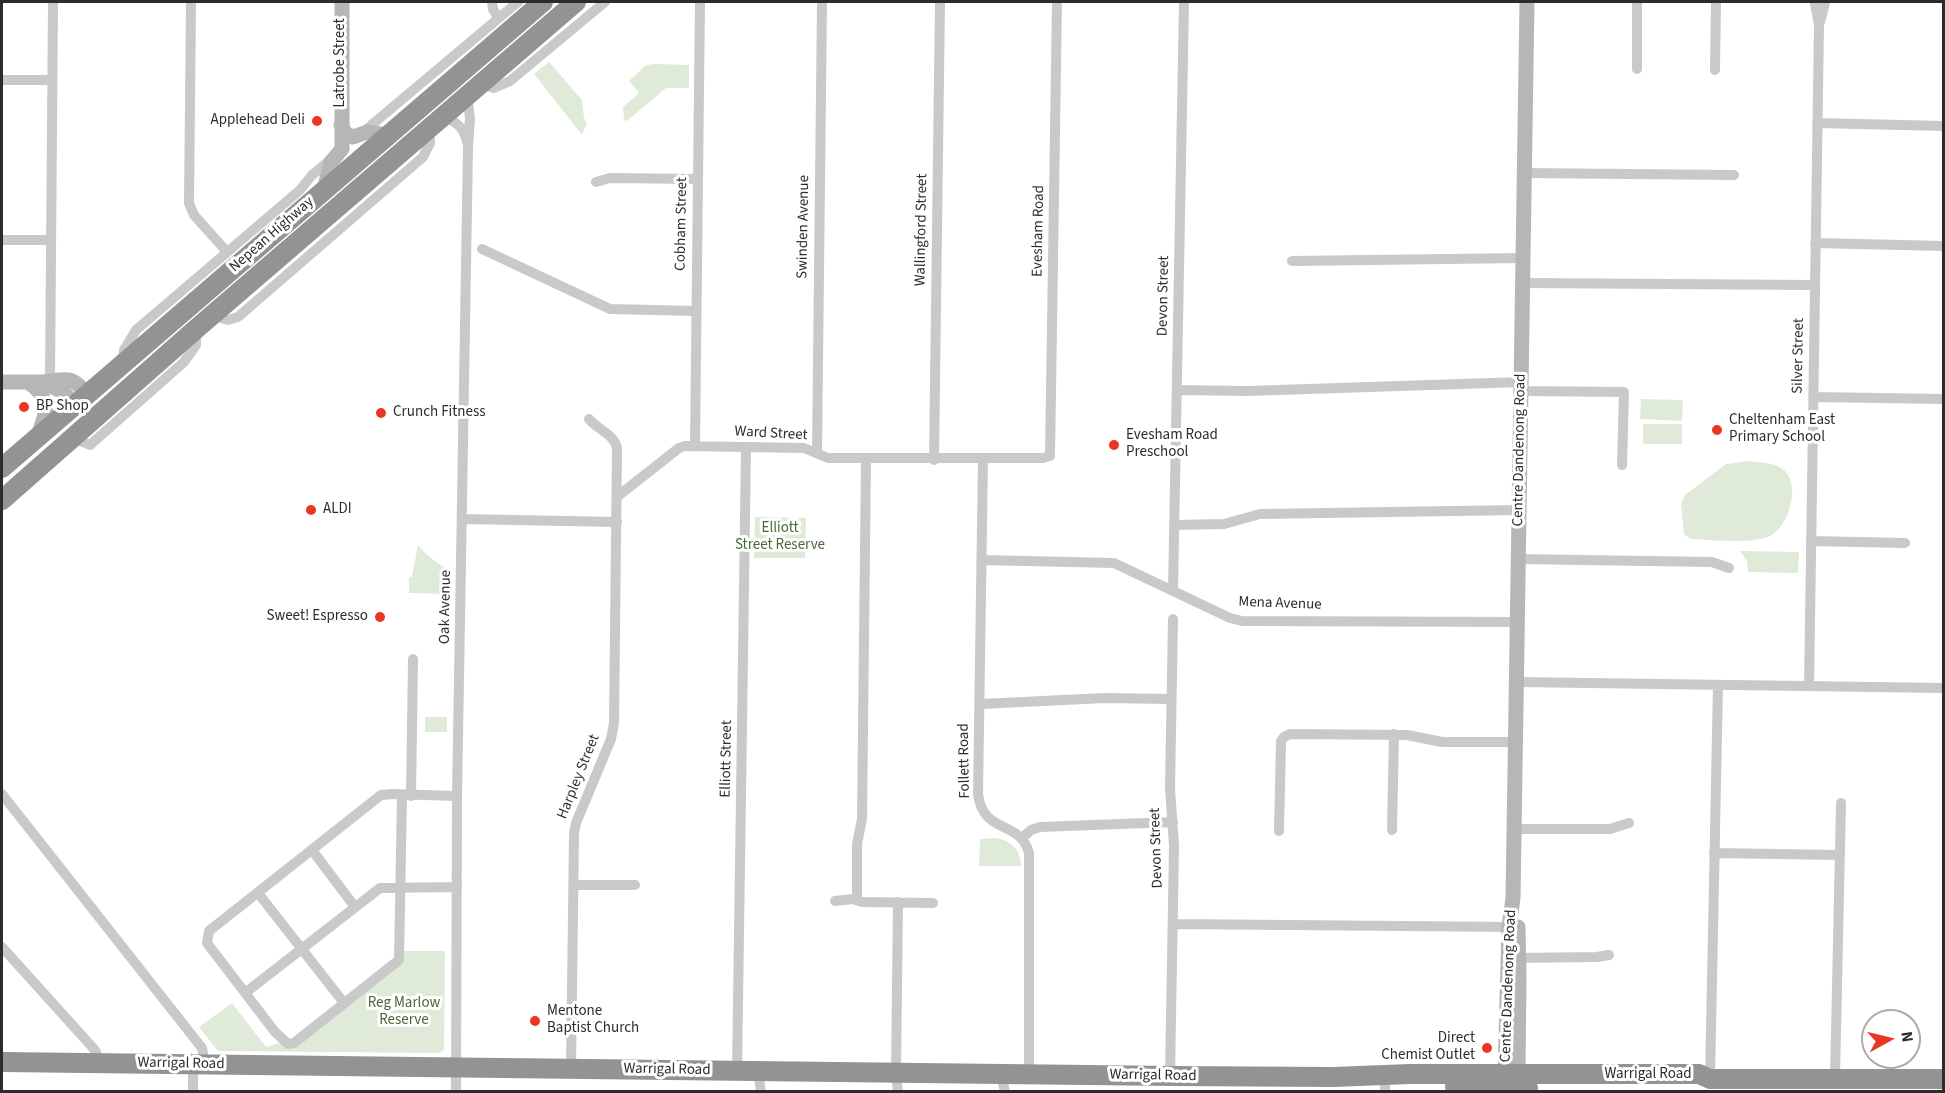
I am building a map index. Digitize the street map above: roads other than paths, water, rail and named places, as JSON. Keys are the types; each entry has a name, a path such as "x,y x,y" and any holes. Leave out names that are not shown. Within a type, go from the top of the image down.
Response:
{"highway":[{"name":"Nepean Highway","path":"3,465 82,400 543,2"},
{"name":"Nepean Highway","path":"13,491 237,293 436,122 479,89 498,68 576,2"},
{"path":"484,52 498,68"},
{"path":"224,277 237,293"},
{"path":"82,400 99,415"},
{"path":"3,465 13,491"},
{"name":"Warrigal Road","path":"2,1062 737,1071 897,1082 1003,1083 1029,1075 1333,1077 1385,1083 1472,1087 1607,1088 1699,1085 1710,1079"},
{"name":"Warrigal Road","path":"1385,1083 1511,1074 1699,1074 1710,1079 1835,1078 1933,1083"}],"main road":[{"name":"Latrobe Street","path":"324,190 330,163 338,154 341,125 342,2"},
{"name":"Centre Dandenong Road","path":"1511,1074 1527,2"},
{"name":"Latrobe Street","path":"341,125 348,135 353,137 360,134"},
{"path":"360,134 369,132 387,135"},
{"path":"2,382 47,381 64,393 82,400"},
{"path":"28,382 40,392 46,406 37,438"}],"street":[{"path":"47,381 53,2"},
{"path":"191,2 189,202 194,215 227,252"},
{"path":"492,2 492,8 498,18"},
{"path":"123,364 124,350 131,334 300,190 312,175 518,2"},
{"path":"479,89 499,87 512,80 605,2"},
{"name":"Cobham Street","path":"695,446 700,2"},
{"name":"Swinden Avenue","path":"816,453 822,2"},
{"name":"Wallingford Street","path":"934,460 940,2"},
{"name":"Evesham Road","path":"1046,458 1051,452 1057,2"},
{"name":"Devon Street","path":"1173,590 1184,2"},
{"path":"1637,2 1637,69"},
{"path":"1715,70 1716,2"},
{"name":"Silver Street","path":"1809,686 1820,2"},
{"path":"2,80 52,80"},
{"name":"Oak Avenue","path":"456,1092 468,148 470,118 479,89"},
{"path":"212,315 225,320 234,320 329,239 423,157 436,122"},
{"name":"Oak Avenue","path":"436,122 455,122 465,132 468,148"},
{"path":"1817,123 1944,126"},
{"path":"1524,173 1734,175"},
{"path":"596,182 610,178 698,179"},
{"path":"329,239 335,209"},
{"path":"2,240 51,240"},
{"path":"1815,243 1944,246"},
{"path":"482,249 610,309 696,310"},
{"path":"1292,261 1523,258"},
{"path":"1523,283 1815,285"},
{"path":"74,438 90,446 176,370 196,345 196,329"},
{"path":"1177,390 1247,391 1521,386 1624,392 1622,465"},
{"path":"1813,397 1944,399"},
{"name":"Harpley Street","path":"571,1069 574,828 614,728 618,496 616,444 611,436 597,428 589,419"},
{"name":"Ward Street","path":"618,496 679,448 695,446 804,448 828,458 934,460 1046,458"},
{"name":"Elliott Street","path":"737,1071 746,447"},
{"name":"Follett Road","path":"983,458 978,794 981,806 988,818 1022,838"},
{"path":"857,900 857,844 862,819 866,459"},
{"path":"1174,525 1224,524 1260,514 1519,510"},
{"path":"463,519 617,522"},
{"path":"1811,541 1905,543"},
{"path":"1518,559 1712,562 1729,568"},
{"name":"Mena Avenue","path":"982,560 1114,563 1230,618 1242,621 1518,622"},
{"name":"Devon Street","path":"1170,1076 1173,924 1173,822 1170,788 1173,619"},
{"path":"413,659 407,796 401,886 399,960 294,1043 284,1042 207,943 209,932 381,795 407,796 458,796"},
{"path":"1516,682 1944,688"},
{"path":"1710,1079 1718,685"},
{"path":"980,704 1105,698 1172,699"},
{"path":"1279,831 1281,741 1290,734 1394,734 1442,742 1516,742"},
{"path":"1392,830 1394,734"},
{"path":"2,794 202,1048 205,1065 214,1065"},
{"path":"1835,1078 1841,803"},
{"path":"1029,1075 1030,861 1028,848 1022,838 1031,830 1040,827 1173,822"},
{"path":"1514,829 1610,829 1629,823"},
{"path":"312,850 355,907"},
{"path":"1714,853 1840,855"},
{"path":"573,885 634,885"},
{"path":"245,993 380,888 457,887"},
{"path":"258,893 345,1003"},
{"path":"835,901 933,903"},
{"path":"897,1082 898,902"},
{"path":"1173,924 1513,927"},
{"path":"2,947 94,1048 97,1064"},
{"path":"1514,958 1609,955"},
{"path":"193,1065 193,1092"},
{"path":"758,1072 761,1092"}],"place":[{"name":"Applehead Deli","path":"317,121"},
{"name":"BP Shop","path":"24,407"},
{"name":"Crunch Fitness","path":"381,413"},
{"name":"Cheltenham East Primary School","path":"1717,430"},
{"name":"Evesham Road Preschool","path":"1114,445"},
{"name":"ALDI","path":"311,510"},
{"name":"Sweet! Espresso","path":"380,617"},
{"name":"Mentone Baptist Church","path":"535,1021"},
{"name":"Direct Chemist Outlet","path":"1487,1048"}],"park label":[{"name":"Elliott Street Reserve","path":"780,538"},
{"name":"Reg Marlow Reserve","path":"404,1012"}]}
